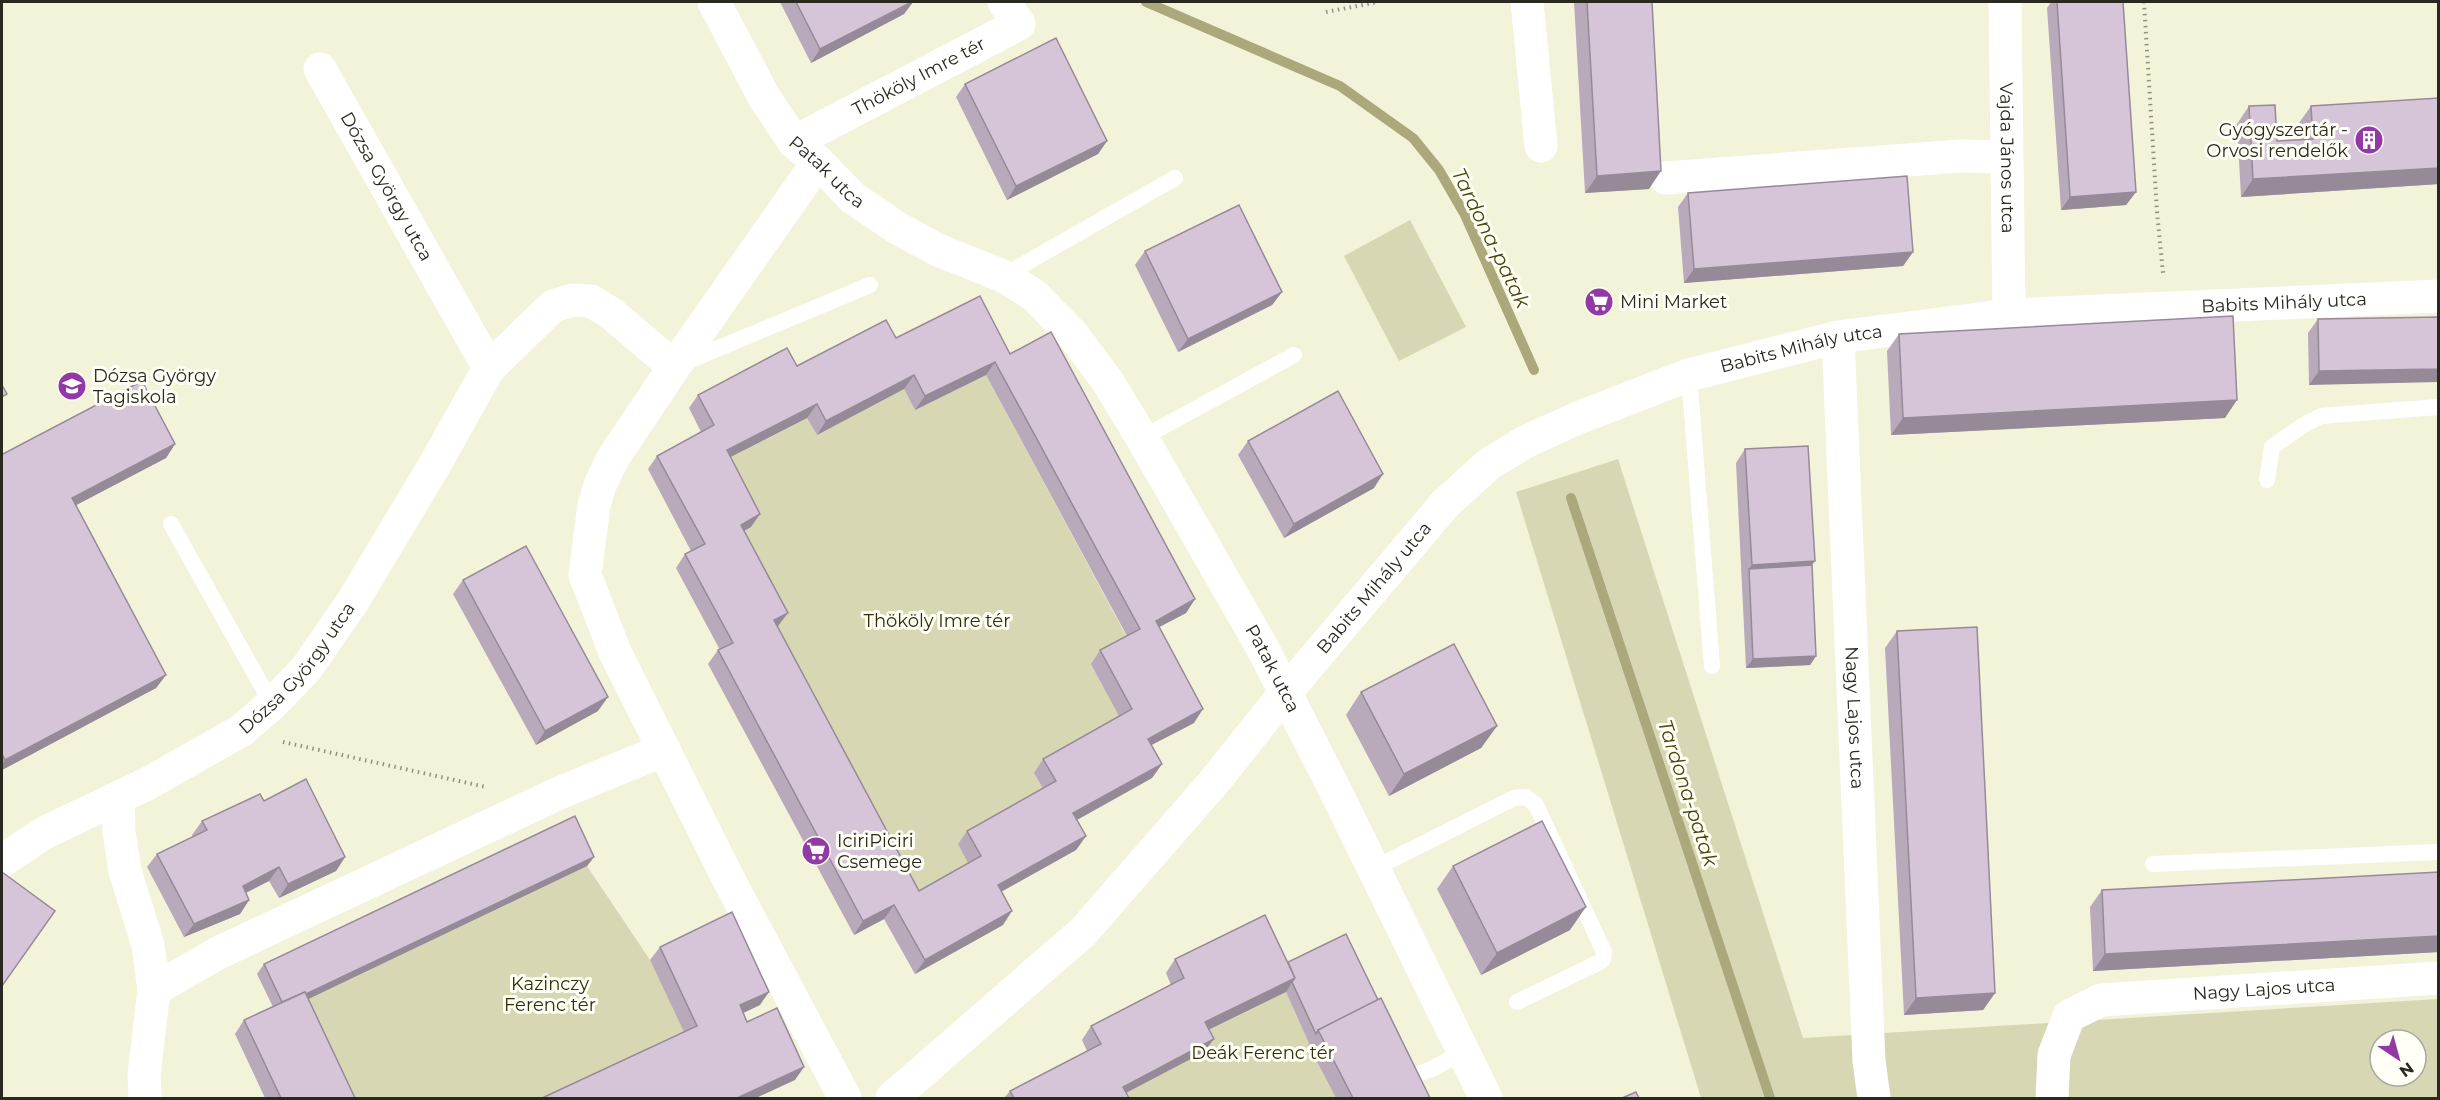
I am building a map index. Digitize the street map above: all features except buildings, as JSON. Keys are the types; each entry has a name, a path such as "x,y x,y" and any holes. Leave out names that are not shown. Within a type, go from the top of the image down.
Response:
{"street":[{"name":"Patak utca","path":"714,2 764,97 806,152 853,198 899,229 938,250 1003,276 1034,295 1073,335 1108,382 1262,647 1486,1098"},
{"name":"Thököly Imre tér","path":"846,1098 729,880 615,652 585,576 594,505 600,485 614,458 674,367 806,152 1019,24 1004,2"},
{"path":"1527,2 1541,146"},
{"name":"Vajda János utca","path":"2005,2 2009,315"},
{"name":"Dózsa György utca","path":"320,69 489,368"},
{"path":"1666,178 1961,156 2006,157"},
{"name":"Babits Mihály utca","path":"1285,693 1445,504 1489,464 1525,442 1578,418 1689,375 1838,337 2009,315 2166,306 2439,296"},
{"name":"Dózsa György utca","path":"2,861 44,833 118,798 242,730 272,704 306,669 352,601 434,466 489,368 553,306 573,300 591,301 612,314 674,367"},
{"name":"Nagy Lajos utca","path":"1838,337 1869,1061 1874,1098"},
{"path":"892,1098 1083,932 1214,782 1285,693"},
{"path":"154,990 218,953 559,793 664,750"},
{"path":"118,798 119,832 125,871 148,945 154,990 144,1076 145,1098"},
{"name":"Nagy Lajos utca","path":"2052,1098 2054,1055 2069,1016 2101,1000 2439,978"}],"lane":[{"path":"1003,276 1175,178"},
{"path":"674,367 870,285"},
{"path":"1142,438 1294,355"},
{"path":"1689,375 1712,666"},
{"path":"2267,480 2272,447 2321,416 2439,407"},
{"path":"171,524 272,704"},
{"path":"1373,870 1514,798 1526,797 1536,805 1604,952 1600,962 1517,1002"},
{"path":"2153,864 2439,852"},
{"path":"1409,1077 1432,1069 1464,1052"}],"path":[{"path":"1326,12 1378,2"},
{"path":"2144,2 2157,212 2166,306"},
{"path":"242,730 487,787"}],"green space":[{"path":"1410,220 1466,327 1399,361 1344,256"},
{"name":"Thököly Imre tér","path":"986,375 1130,643 1122,723 1034,773 1046,795 958,844 972,869 909,905 764,634 778,626 731,538 751,527 717,464 807,418 817,435 904,389 915,410"},
{"path":"1618,459 1803,1038 2438,999 2438,1098 1701,1098 1516,492"},
{"name":"Kazinczy Ferenc tér","path":"587,866 650,960 688,1039 561,1098 339,1098 295,1005"},
{"name":"Deák Ferenc tér","path":"1286,992 1336,1098 1116,1098 1196,1036"}],"waterway":[{"name":"Tardona-patak","path":"1146,2 1340,86 1413,138 1439,170 1465,215 1534,370"},
{"name":"Tardona-patak","path":"1571,498 1770,1098"}],"place":[{"name":"Gyógyszertár - Orvosi rendelők","path":"2369,140"},
{"name":"Mini Market","path":"1599,302"},
{"name":"Dózsa György Tagiskola","path":"72,386"},
{"name":"IciriPiciri Csemege","path":"816,851"}]}
